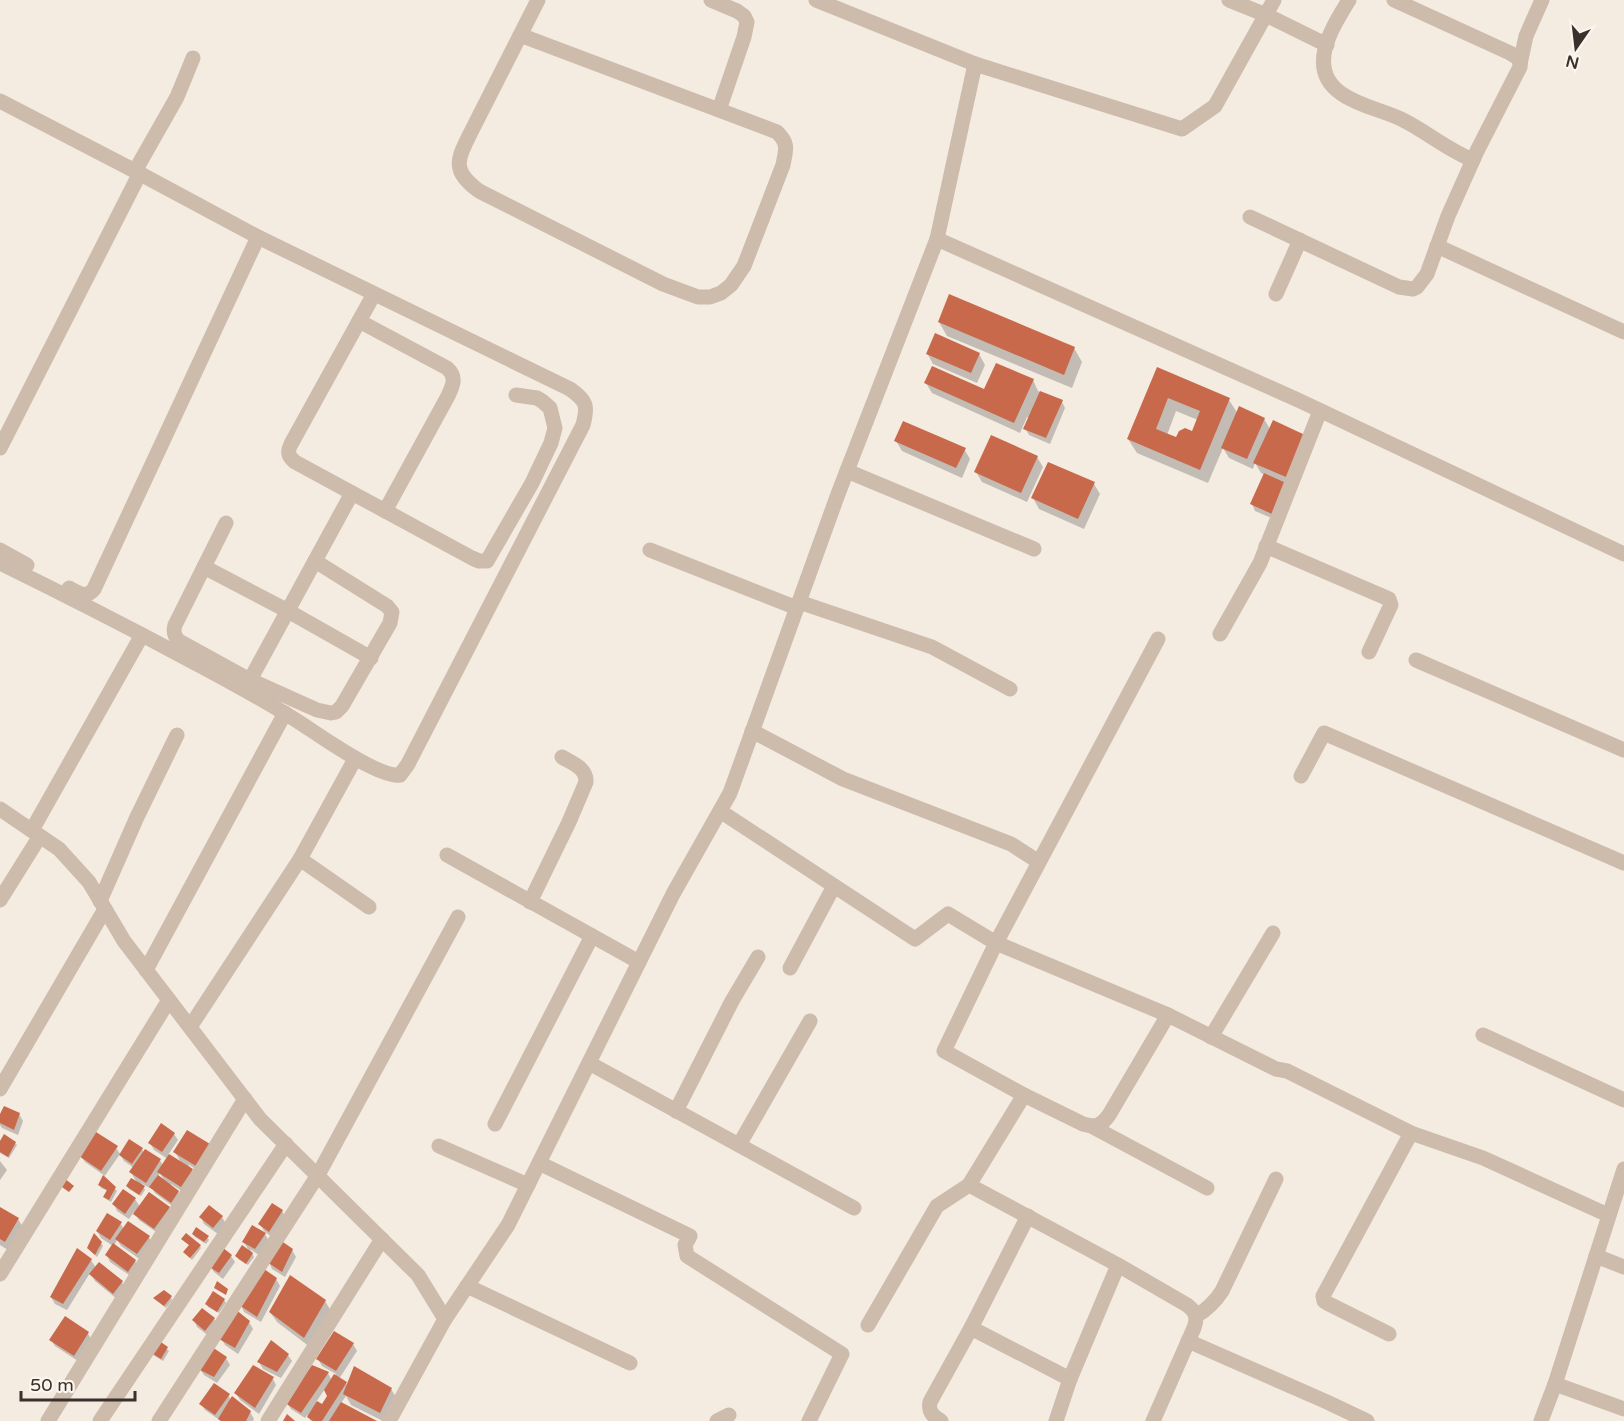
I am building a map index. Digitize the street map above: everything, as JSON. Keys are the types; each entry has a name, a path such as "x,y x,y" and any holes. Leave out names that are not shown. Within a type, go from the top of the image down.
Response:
{"street":[{"path":"520,35 777,132 784,139 786,151 783,165 744,266 731,285 721,293 710,297 698,297 663,284 479,191 459,172 459,160 463,148 520,35 538,0"},
{"path":"711,0 737,11 744,16 747,22 719,110"},
{"path":"816,0 975,64 1182,129 1215,106 1274,0"},
{"path":"1228,0 1266,15 1327,45"},
{"path":"1348,0 1327,45 1323,62 1325,76 1342,94 1400,118 1450,150 1473,160"},
{"path":"1394,0 1510,53 1517,57 1520,64"},
{"path":"1251,217 1400,287 1407,289 1417,287 1427,274 1448,216 1473,160 1520,67 1526,36 1542,0"},
{"path":"0,448 177,98 194,58"},
{"path":"389,1421 445,1319 508,1225 673,894 730,793 847,471 937,239 975,64"},
{"path":"0,101 258,237 570,389 582,397 586,406 586,414 578,435 403,772 397,776 355,759 285,713 142,635 0,563"},
{"path":"0,550 80,594 88,595 94,589 258,237"},
{"path":"937,239 1320,411 1624,554"},
{"path":"1275,294 1300,240"},
{"path":"1437,246 1624,332"},
{"path":"374,294 291,444 288,453 294,462 472,558 487,561 532,483 551,443 555,428 550,408 537,398 516,395"},
{"path":"359,321 447,368 454,376 448,396 385,511"},
{"path":"1220,634 1254,576 1320,411"},
{"path":"847,471 1034,549"},
{"path":"250,680 352,493"},
{"path":"226,523 175,625 173,632 175,637 250,680 317,710 331,713 336,712 342,706 371,658 392,619 391,609 315,561"},
{"path":"1266,546 1389,599 1391,605 1369,652"},
{"path":"650,550 798,605 932,647 1010,690"},
{"path":"204,567 371,658"},
{"path":"0,900 142,635"},
{"path":"1158,639 996,943 944,1051 1024,1095 1083,1124 1094,1127 1207,1188"},
{"path":"1416,660 1624,750"},
{"path":"146,970 285,713"},
{"path":"753,731 843,779 1011,844 1040,862"},
{"path":"1301,776 1323,733 1624,863"},
{"path":"0,1089 103,905 137,818 177,735"},
{"path":"530,902 586,782 586,776 582,770 562,757"},
{"path":"190,1027 300,859 355,759"},
{"path":"0,809 59,849 89,882 124,941 260,1119 418,1275 445,1319"},
{"path":"720,811 915,939 948,914 996,943 1168,1015 1276,1069 1287,1071 1412,1132 1483,1158 1608,1215"},
{"path":"447,855 639,962"},
{"path":"300,859 369,907"},
{"path":"790,968 834,886"},
{"path":"159,1421 318,1175 458,918"},
{"path":"1211,1037 1273,933"},
{"path":"495,1124 592,936"},
{"path":"676,1111 758,957"},
{"path":"0,1274 169,1000"},
{"path":"1094,1127 1100,1126 1109,1116 1168,1015"},
{"path":"739,1145 810,1021"},
{"path":"1483,1035 1624,1100"},
{"path":"589,1063 854,1208"},
{"path":"868,1325 937,1206 969,1185 1024,1095"},
{"path":"48,1421 245,1100"},
{"path":"1389,1334 1327,1303 1323,1296 1412,1132"},
{"path":"100,1421 286,1144"},
{"path":"439,1146 528,1185"},
{"path":"539,1163 690,1236 685,1245 687,1256 842,1354 809,1421"},
{"path":"1541,1421 1624,1169"},
{"path":"1196,1316 1216,1301 1222,1291 1276,1179"},
{"path":"969,1185 1118,1265 1194,1310 1197,1322 1153,1421"},
{"path":"937,1420 930,1411 930,1402 1028,1216"},
{"path":"268,1421 381,1239"},
{"path":"1596,1256 1624,1267"},
{"path":"1056,1421 1070,1379 1118,1265"},
{"path":"467,1286 630,1363"},
{"path":"970,1328 1070,1379"},
{"path":"1188,1341 1367,1421"},
{"path":"1555,1384 1624,1409"}],"building":[{"path":"949,294 1075,347 1064,375 938,322"},
{"path":"935,333 980,353 971,373 926,354"},
{"path":"996,363 1034,379 1014,423 924,383 932,366 984,389"},
{"path":"1157,367 1230,398 1200,470 1127,439","holes":["1168,398 1200,411 1192,431 1185,428 1179,431 1176,437 1156,429"]},
{"path":"1040,391 1063,400 1046,438 1023,429"},
{"path":"1239,406 1265,418 1247,459 1221,448"},
{"path":"1273,420 1305,435 1286,477 1253,463"},
{"path":"903,421 966,448 956,468 894,441"},
{"path":"991,435 1038,456 1021,493 974,472"},
{"path":"1048,462 1095,482 1078,519 1031,498"},
{"path":"1264,473 1286,483 1272,514 1250,504"},
{"path":"4,1106 20,1113 14,1130 0,1123 0,1114"},
{"path":"161,1123 175,1133 162,1152 148,1143"},
{"path":"187,1130 210,1144 196,1166 173,1152"},
{"path":"96,1132 118,1146 101,1171 79,1156"},
{"path":"4,1134 16,1142 8,1157 0,1152 0,1141"},
{"path":"129,1139 143,1148 132,1164 119,1155"},
{"path":"145,1149 161,1159 146,1183 129,1172"},
{"path":"169,1154 193,1169 181,1187 157,1172"},
{"path":"103,1175 116,1187 109,1200 103,1197 107,1190 98,1185"},
{"path":"158,1175 179,1191 171,1203 149,1187"},
{"path":"64,1178 74,1186 69,1192 59,1185"},
{"path":"131,1178 145,1186 139,1195 126,1186"},
{"path":"123,1189 136,1198 125,1214 112,1204"},
{"path":"149,1192 170,1207 154,1229 133,1214"},
{"path":"272,1203 283,1210 269,1232 258,1224"},
{"path":"209,1205 223,1216 213,1228 199,1217"},
{"path":"0,1207 19,1218 5,1242 0,1239"},
{"path":"107,1213 122,1222 110,1240 96,1231"},
{"path":"128,1221 150,1236 137,1254 115,1239"},
{"path":"252,1225 266,1233 255,1249 242,1242"},
{"path":"196,1227 209,1236 204,1242 192,1234"},
{"path":"94,1233 102,1242 95,1255 87,1248"},
{"path":"186,1233 201,1245 190,1258 183,1252 189,1245 181,1239"},
{"path":"280,1240 293,1249 282,1272 267,1262"},
{"path":"113,1243 136,1260 128,1272 105,1255"},
{"path":"242,1245 253,1253 246,1264 235,1256"},
{"path":"222,1247 232,1255 219,1273 208,1266"},
{"path":"77,1248 92,1259 63,1304 50,1297"},
{"path":"99,1262 123,1281 113,1294 89,1274"},
{"path":"264,1269 277,1278 257,1317 239,1305"},
{"path":"290,1275 326,1300 304,1338 269,1312"},
{"path":"217,1281 228,1289 226,1295 214,1288"},
{"path":"164,1290 172,1296 164,1306 153,1298"},
{"path":"213,1291 225,1299 217,1312 205,1304"},
{"path":"202,1308 215,1318 205,1331 192,1320"},
{"path":"235,1309 250,1321 235,1348 219,1339"},
{"path":"65,1316 89,1332 74,1356 49,1340"},
{"path":"334,1331 354,1343 336,1371 316,1359"},
{"path":"158,1340 168,1347 161,1359 150,1352"},
{"path":"271,1340 289,1354 277,1372 257,1362"},
{"path":"212,1347 227,1357 214,1377 198,1369"},
{"path":"253,1365 274,1377 255,1408 234,1393"},
{"path":"312,1365 329,1372 301,1413 285,1403"},
{"path":"354,1366 392,1388 380,1413 343,1394"},
{"path":"334,1374 347,1382 322,1421 313,1421 307,1417 317,1401 322,1404 327,1396 324,1390"},
{"path":"214,1383 230,1394 215,1415 199,1404"},
{"path":"232,1396 251,1411 246,1421 218,1419"},
{"path":"341,1402 377,1421 329,1421"},
{"path":"287,1414 295,1421 283,1421"}]}
